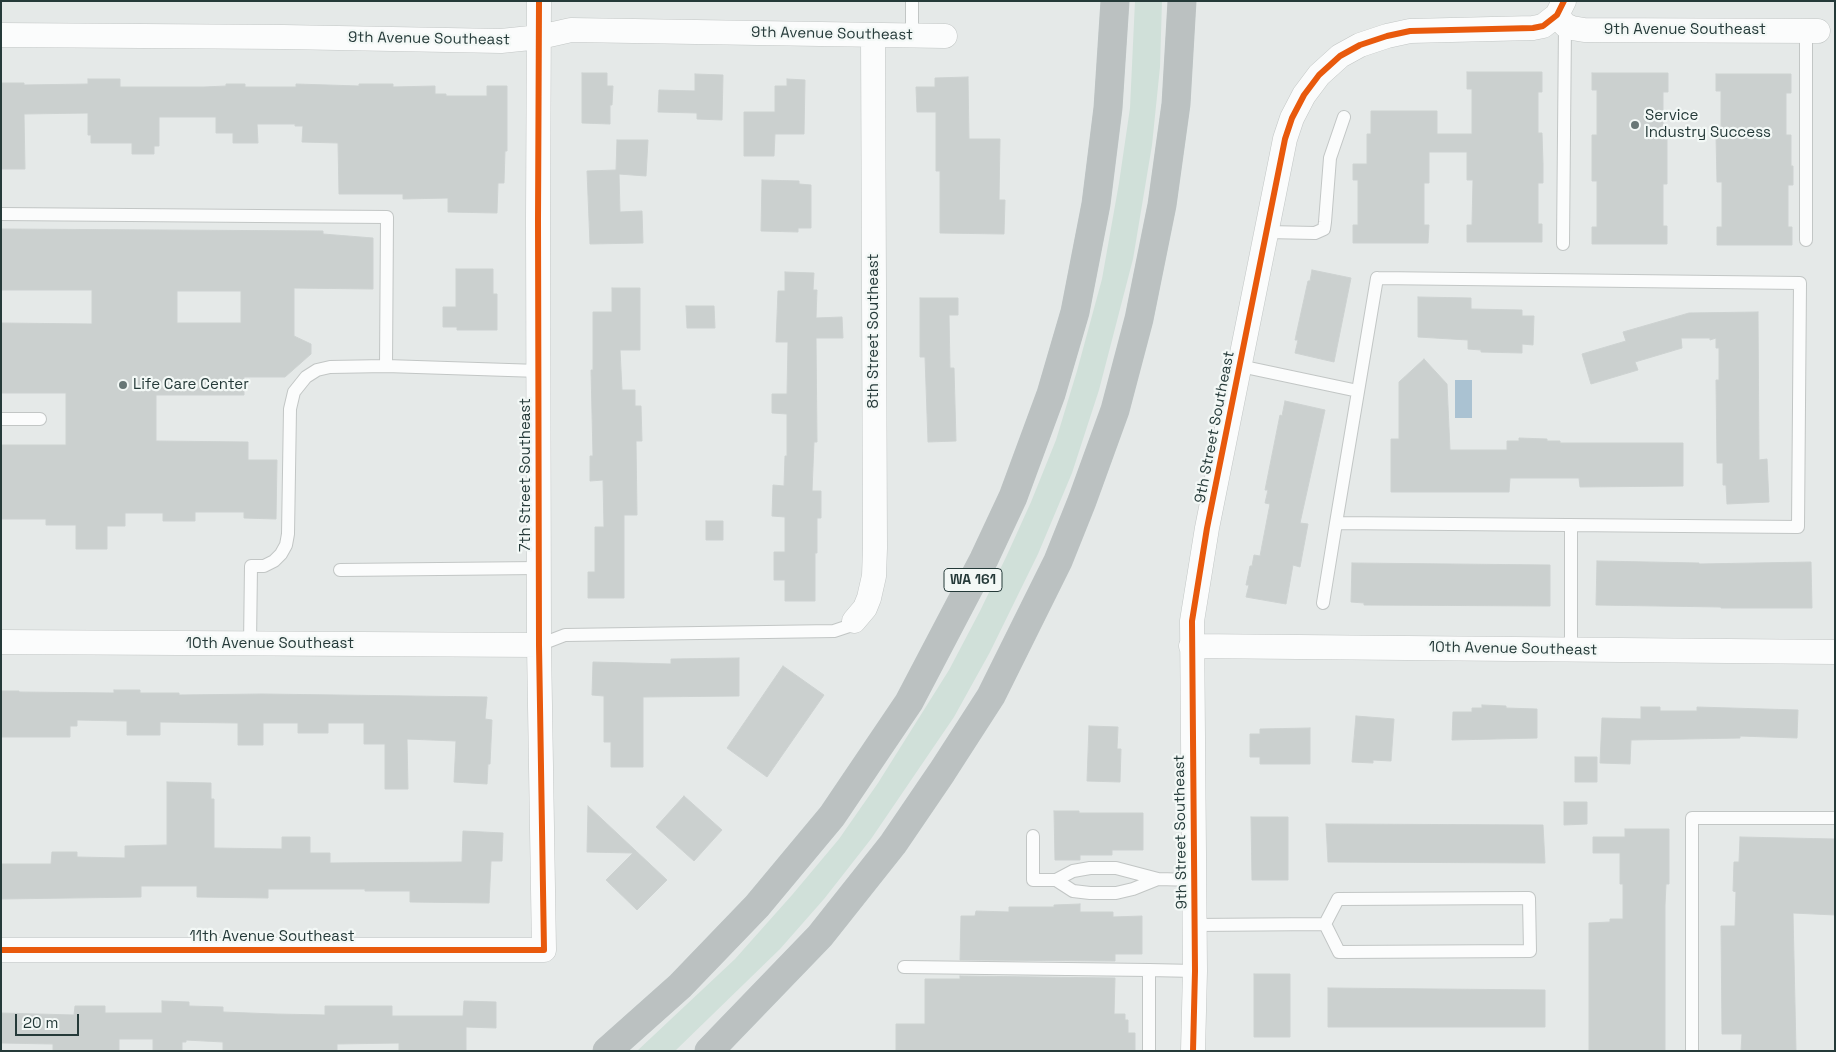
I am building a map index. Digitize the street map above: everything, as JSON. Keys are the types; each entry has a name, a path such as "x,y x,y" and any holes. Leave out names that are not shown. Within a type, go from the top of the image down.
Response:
{"highway":[{"name":"WA 161","path":"607,1051 680,986 757,906 832,816 909,702 984,559 1013,497 1051,394 1075,312 1096,204 1108,108 1115,1"},
{"path":"709,1051 820,936 893,844 942,772 990,696 1058,561 1082,501 1114,410 1139,319 1162,205 1176,104 1182,1"}],"street":[{"name":"7th Street Southeast","path":"539,1 539,645 544,950"},
{"name":"9th Avenue Southeast","path":"1562,14 1572,28 1584,30 1812,31"},
{"name":"9th Street Southeast","path":"1193,1051 1192,621 1200,566 1285,139 1292,118 1304,95 1319,75 1340,56 1369,42 1410,31 1533,28 1544,26 1562,14"},
{"name":"9th Avenue Southeast","path":"1,35 502,41 540,37 571,30 945,36"},
{"name":"8th Street Southeast","path":"854,621 865,608 869,598 874,576 875,548 873,35"},
{"name":"10th Avenue Southeast","path":"1,642 539,645"},
{"name":"10th Avenue Southeast","path":"1191,646 1835,652"},
{"name":"11th Avenue Southeast","path":"1,950 544,950"}],"lane":[{"path":"912,1 912,35"},
{"path":"1562,14 1563,244"},
{"path":"1806,240 1812,31"},
{"path":"1267,232 1315,233 1324,229 1330,158 1344,117"},
{"path":"1,214 387,217 386,366"},
{"path":"1323,603 1336,523 1377,278 1800,283 1798,527 1336,523"},
{"path":"250,644 251,566 264,566 274,561 281,554 286,544 288,534 290,409 294,392 306,378 317,370 330,367 386,366 539,371"},
{"path":"1240,366 1358,391"},
{"path":"1,419 40,419"},
{"path":"1571,525 1571,650"},
{"path":"340,570 539,568"},
{"path":"539,645 565,635 834,631 849,626 854,621"},
{"path":"1692,1051 1692,818 1835,818"},
{"path":"1033,836 1033,880 1056,880 1073,870 1116,868 1158,879 1194,880"},
{"path":"1056,880 1073,891 1090,894 1116,893 1133,889 1158,879"},
{"path":"1529,898 1530,951 1339,952 1326,924 1338,899 1529,898"},
{"path":"1194,925 1326,924"},
{"path":"904,968 1194,971"},
{"path":"1149,970 1149,1051"}],"shaded area":[{"path":"1135,1 1162,1 1160,67 1152,145 1133,259 1099,390 1072,473 1038,554 990,652 954,717 871,839 824,899 780,949 675,1051 637,1051 735,959 839,839 878,783 949,670 1007,555 1056,440 1102,279 1130,108"}],"water":[{"path":"1455,380 1472,380 1472,418 1455,418"}],"building":[{"path":"1467,72 1542,72 1542,92 1538,92 1538,133 1542,133 1543,183 1538,183 1538,224 1542,224 1542,242 1467,242 1467,225 1472,225 1473,180 1467,180 1467,152 1429,152 1429,183 1424,183 1424,225 1429,225 1428,243 1353,243 1353,225 1358,225 1358,180 1353,180 1353,164 1367,164 1367,134 1371,134 1371,111 1437,111 1437,134 1472,134 1472,89 1467,89"},
{"path":"582,73 607,73 607,86 613,86 610,124 582,123"},
{"path":"1592,73 1668,73 1668,92 1663,92 1663,134 1667,134 1667,184 1663,184 1663,226 1667,226 1667,244 1592,244 1592,227 1597,227 1597,181 1592,181 1592,135 1597,135 1597,90 1592,90"},
{"path":"695,74 723,75 722,120 697,119 697,113 658,112 659,90 695,91"},
{"path":"1716,74 1791,74 1791,93 1786,93 1786,135 1791,135 1791,166 1793,166 1793,185 1788,185 1788,227 1792,227 1792,245 1717,245 1717,227 1722,227 1722,182 1717,182 1716,136 1721,136 1721,91 1716,91"},
{"path":"968,77 969,139 1000,139 999,200 1005,200 1004,234 940,233 940,171 936,171 936,112 917,112 916,87 935,87 935,78"},
{"path":"88,79 120,79 120,87 204,87 245,84 245,87 296,87 296,84 359,86 359,84 393,84 393,87 435,86 435,94 446,94 446,96 487,96 487,86 507,86 507,151 505,151 504,183 498,183 497,213 448,212 448,198 403,199 403,194 339,194 338,143 302,142 303,126 295,126 295,124 257,124 258,143 233,143 233,133 216,133 216,117 159,117 159,146 154,146 154,154 132,154 132,143 91,143 91,135 88,135 88,113 24,114 25,169 1,169 1,83 24,83 24,85 88,84"},
{"path":"787,79 805,80 804,134 775,134 774,156 744,156 744,112 775,112 775,86 787,86"},
{"path":"617,140 648,140 646,176 619,174 620,212 642,211 643,243 590,244 587,171 616,170"},
{"path":"762,180 799,181 799,184 811,185 811,228 798,228 798,232 761,231"},
{"name":"Life Care Center","path":"1,229 323,231 323,234 373,238 373,289 294,288 294,336 311,344 311,354 285,377 244,377 244,395 156,395 156,441 248,442 248,460 277,460 276,519 244,518 244,512 195,512 195,521 163,521 163,513 125,513 125,526 107,526 107,549 76,549 76,525 46,525 46,519 1,519 1,445 66,445 66,393 1,393 1,323 92,324 92,290 1,290","holes":["177,291 241,291 241,323 177,323"]},
{"path":"456,269 493,269 493,294 497,294 497,330 457,330 457,327 443,327 443,307 456,307"},
{"path":"1312,270 1351,278 1334,362 1295,353 1298,340 1295,340"},
{"path":"785,272 814,273 813,290 817,290 816,318 842,317 843,338 816,338 817,442 814,442 812,491 821,491 821,518 817,518 815,601 785,601 785,580 774,580 774,552 785,552 785,517 772,516 773,485 784,486 785,456 787,456 787,414 772,413 772,394 787,394 788,342 776,342 778,291 785,291"},
{"path":"612,288 640,288 640,350 620,350 622,390 635,390 635,406 641,406 642,441 636,441 637,515 624,515 624,598 588,598 588,572 595,572 595,527 604,527 603,480 590,481 590,456 593,456 591,370 593,370 593,312 612,312"},
{"path":"1418,297 1471,298 1471,309 1522,310 1522,316 1534,316 1533,345 1522,344 1522,353 1481,352 1481,350 1468,349 1468,340 1418,337"},
{"path":"920,298 958,298 958,315 949,315 950,368 954,368 956,441 928,442 925,357 920,357"},
{"path":"686,306 714,306 715,328 687,328"},
{"path":"1758,312 1759,460 1767,459 1769,502 1727,504 1726,485 1723,485 1723,463 1717,463 1716,380 1719,380 1719,348 1716,348 1716,338 1710,340 1710,338 1681,338 1682,348 1635,362 1638,370 1591,384 1582,354 1626,341 1623,332 1689,313"},
{"path":"1424,359 1447,384 1450,450 1507,450 1507,441 1519,441 1519,438 1547,439 1547,441 1560,441 1560,443 1683,443 1683,486 1580,487 1579,478 1510,478 1509,492 1391,492 1391,439 1399,439 1399,382"},
{"path":"1285,401 1325,410 1300,523 1308,524 1300,567 1293,565 1286,604 1246,597 1249,585 1246,585 1250,566 1252,566 1254,555 1260,556 1270,504 1265,503 1268,490 1265,490 1280,415 1282,416"},
{"path":"706,521 723,521 723,540 706,540"},
{"path":"1597,561 1699,564 1811,562 1812,608 1596,605"},
{"path":"1352,563 1550,565 1550,606 1364,605 1364,603 1351,602"},
{"path":"739,658 739,696 643,697 643,767 611,767 611,742 604,742 604,696 592,695 593,662 671,664 671,659"},
{"path":"783,666 824,695 767,777 727,748"},
{"path":"114,690 140,690 140,693 179,693 179,695 262,694 487,697 485,719 492,720 487,784 454,782 456,741 407,739 408,789 385,789 385,744 364,744 364,723 328,723 328,733 298,733 298,723 263,723 263,745 238,745 238,723 160,722 160,735 127,735 127,721 77,720 77,726 70,726 70,737 1,737 1,691 114,693"},
{"path":"1482,705 1537,709 1537,738 1452,740 1453,712 1472,712 1472,708 1482,708"},
{"path":"1641,707 1660,707 1660,711 1697,711 1697,707 1798,710 1797,738 1740,736 1740,738 1631,740 1630,764 1600,763 1602,718 1641,719"},
{"path":"1356,716 1394,719 1391,761 1373,760 1373,763 1352,762"},
{"path":"1089,726 1118,727 1117,749 1121,749 1120,782 1087,781"},
{"path":"1310,728 1310,764 1260,764 1260,757 1250,757 1250,734 1260,734 1260,729"},
{"path":"1575,757 1597,757 1597,782 1575,782"},
{"path":"167,782 211,783 211,799 214,799 214,848 282,849 282,837 310,837 310,853 330,853 330,863 462,862 463,831 503,833 502,861 491,861 489,903 410,902 410,891 365,891 365,889 268,889 268,898 197,897 197,886 141,886 141,897 1,899 1,864 51,864 52,852 77,852 77,857 125,858 125,846 167,845"},
{"path":"684,796 722,830 694,861 656,827"},
{"path":"1564,802 1587,802 1587,824 1564,825"},
{"path":"588,806 667,880 637,910 606,880 633,853 587,852"},
{"path":"1054,811 1143,813 1143,850 1112,850 1112,855 1080,855 1080,860 1055,860"},
{"path":"1251,817 1288,817 1288,880 1252,880"},
{"path":"1326,824 1543,825 1545,863 1328,862"},
{"path":"1625,829 1669,829 1669,884 1666,884 1665,905 1665,1051 1589,1051 1589,923 1610,922 1610,919 1623,919 1623,884 1620,884 1620,853 1593,853 1593,837 1625,837"},
{"path":"1740,837 1835,839 1835,915 1793,913 1796,1051 1741,1051 1742,1034 1722,1034 1721,926 1735,926 1736,892 1733,891 1734,862 1739,862"},
{"path":"1080,904 1080,912 1113,912 1113,917 1142,916 1142,954 1115,954 1115,961 960,960 961,916 975,916 976,911 1009,912 1009,907 1054,907 1054,905"},
{"path":"1254,974 1290,974 1290,1037 1254,1037"},
{"path":"960,976 1115,978 1114,1014 1125,1014 1125,1020 1128,1020 1128,1033 1135,1033 1135,1051 896,1051 896,1024 925,1024 925,979 960,979"},
{"path":"1328,988 1545,990 1545,1027 1328,1027"},
{"path":"162,1001 189,1002 189,1006 223,1007 223,1012 275,1014 325,1015 325,1006 392,1006 392,1016 463,1016 464,1001 496,1002 496,1028 466,1027 466,1051 399,1051 399,1043 337,1044 337,1051 223,1051 223,1042 186,1040 186,1042 182,1042 182,1051 153,1051 153,1039 119,1039 119,1051 53,1051 53,1044 1,1043 1,1013 74,1015 75,1006 105,1006 105,1013 162,1013"}],"cycle path":[{"path":"1,950 544,950 539,645 539,1"},
{"path":"1193,1051 1195,971 1192,621 1207,528 1285,139 1292,118 1304,95 1319,75 1340,56 1360,45 1410,31 1533,28 1543,26 1557,15 1564,1"}],"place":[{"name":"Service Industry Success","path":"1635,125"},
{"name":"Life Care Center","path":"123,385"}]}
